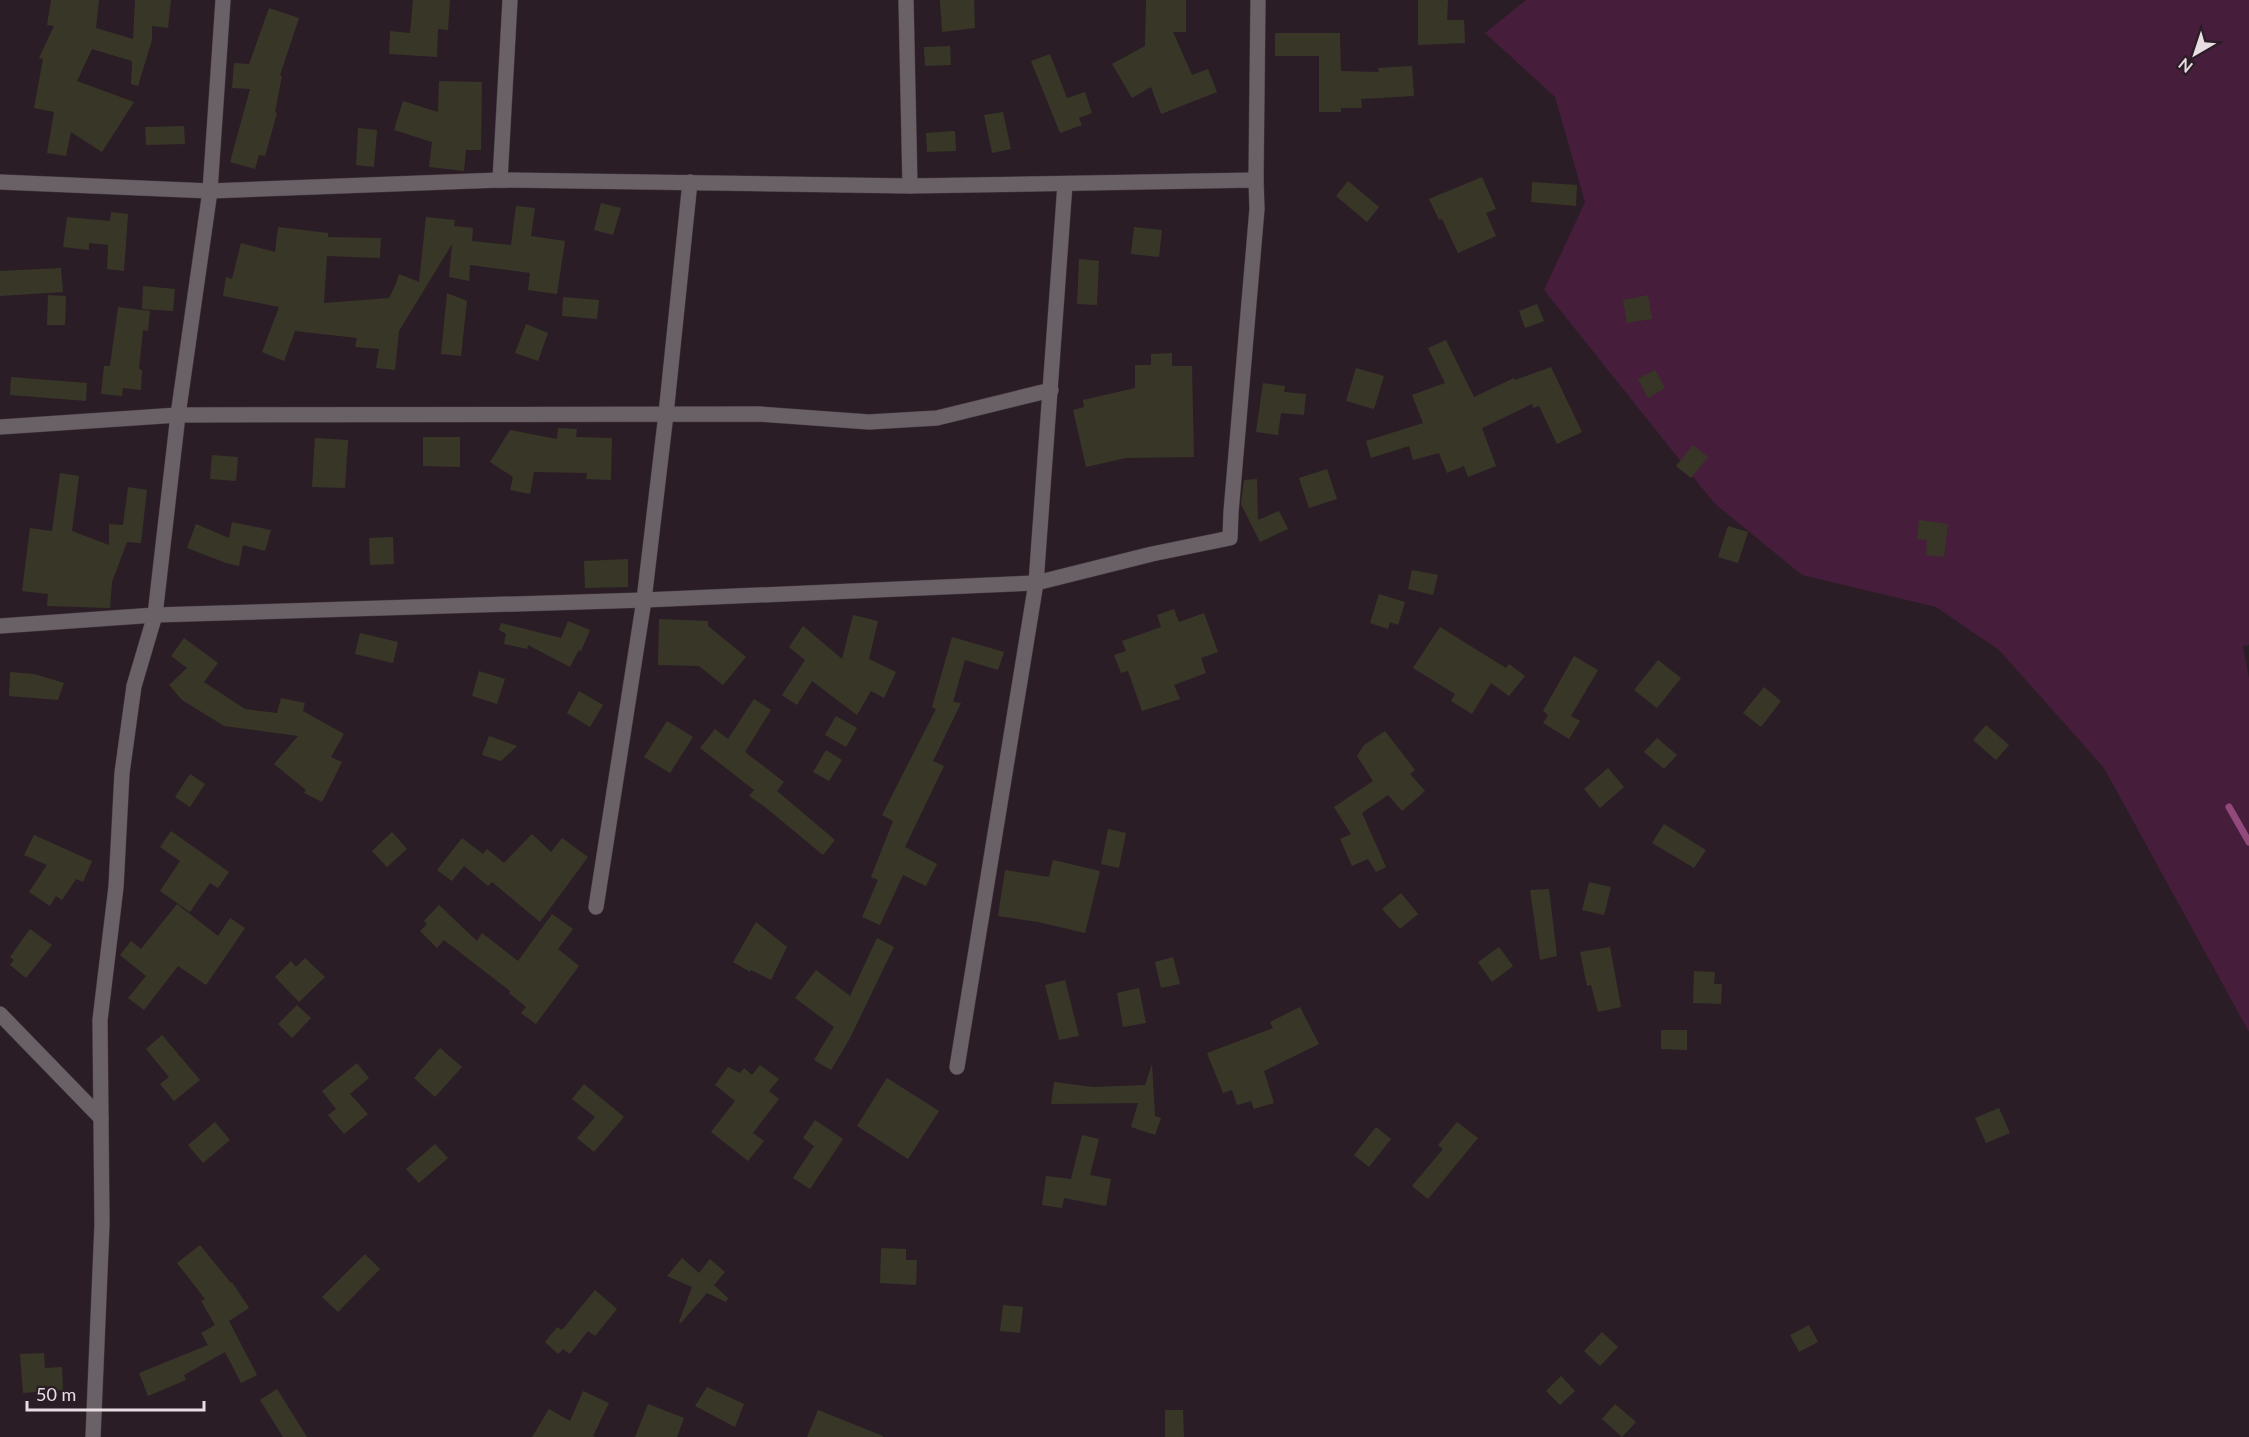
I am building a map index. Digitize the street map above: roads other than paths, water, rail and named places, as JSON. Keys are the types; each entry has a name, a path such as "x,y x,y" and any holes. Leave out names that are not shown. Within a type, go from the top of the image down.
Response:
{"street":[{"path":"93,1437 102,1224 100,1020 116,886 122,773 134,686 155,615 178,415 210,191 223,0"},
{"path":"500,180 510,0"},
{"path":"906,0 910,186"},
{"path":"0,626 155,615 645,600 1036,583 1152,554 1230,538 1257,209 1258,0"},
{"path":"0,182 210,191 500,180 910,186 1256,180"},
{"path":"596,907 645,600 690,182"},
{"path":"957,1066 1036,583 1065,184"},
{"path":"0,427 178,415 759,414 869,422 937,418 1051,390"},
{"path":"0,1014 101,1118"}],"waterway":[{"path":"2229,807 2249,842"}]}
